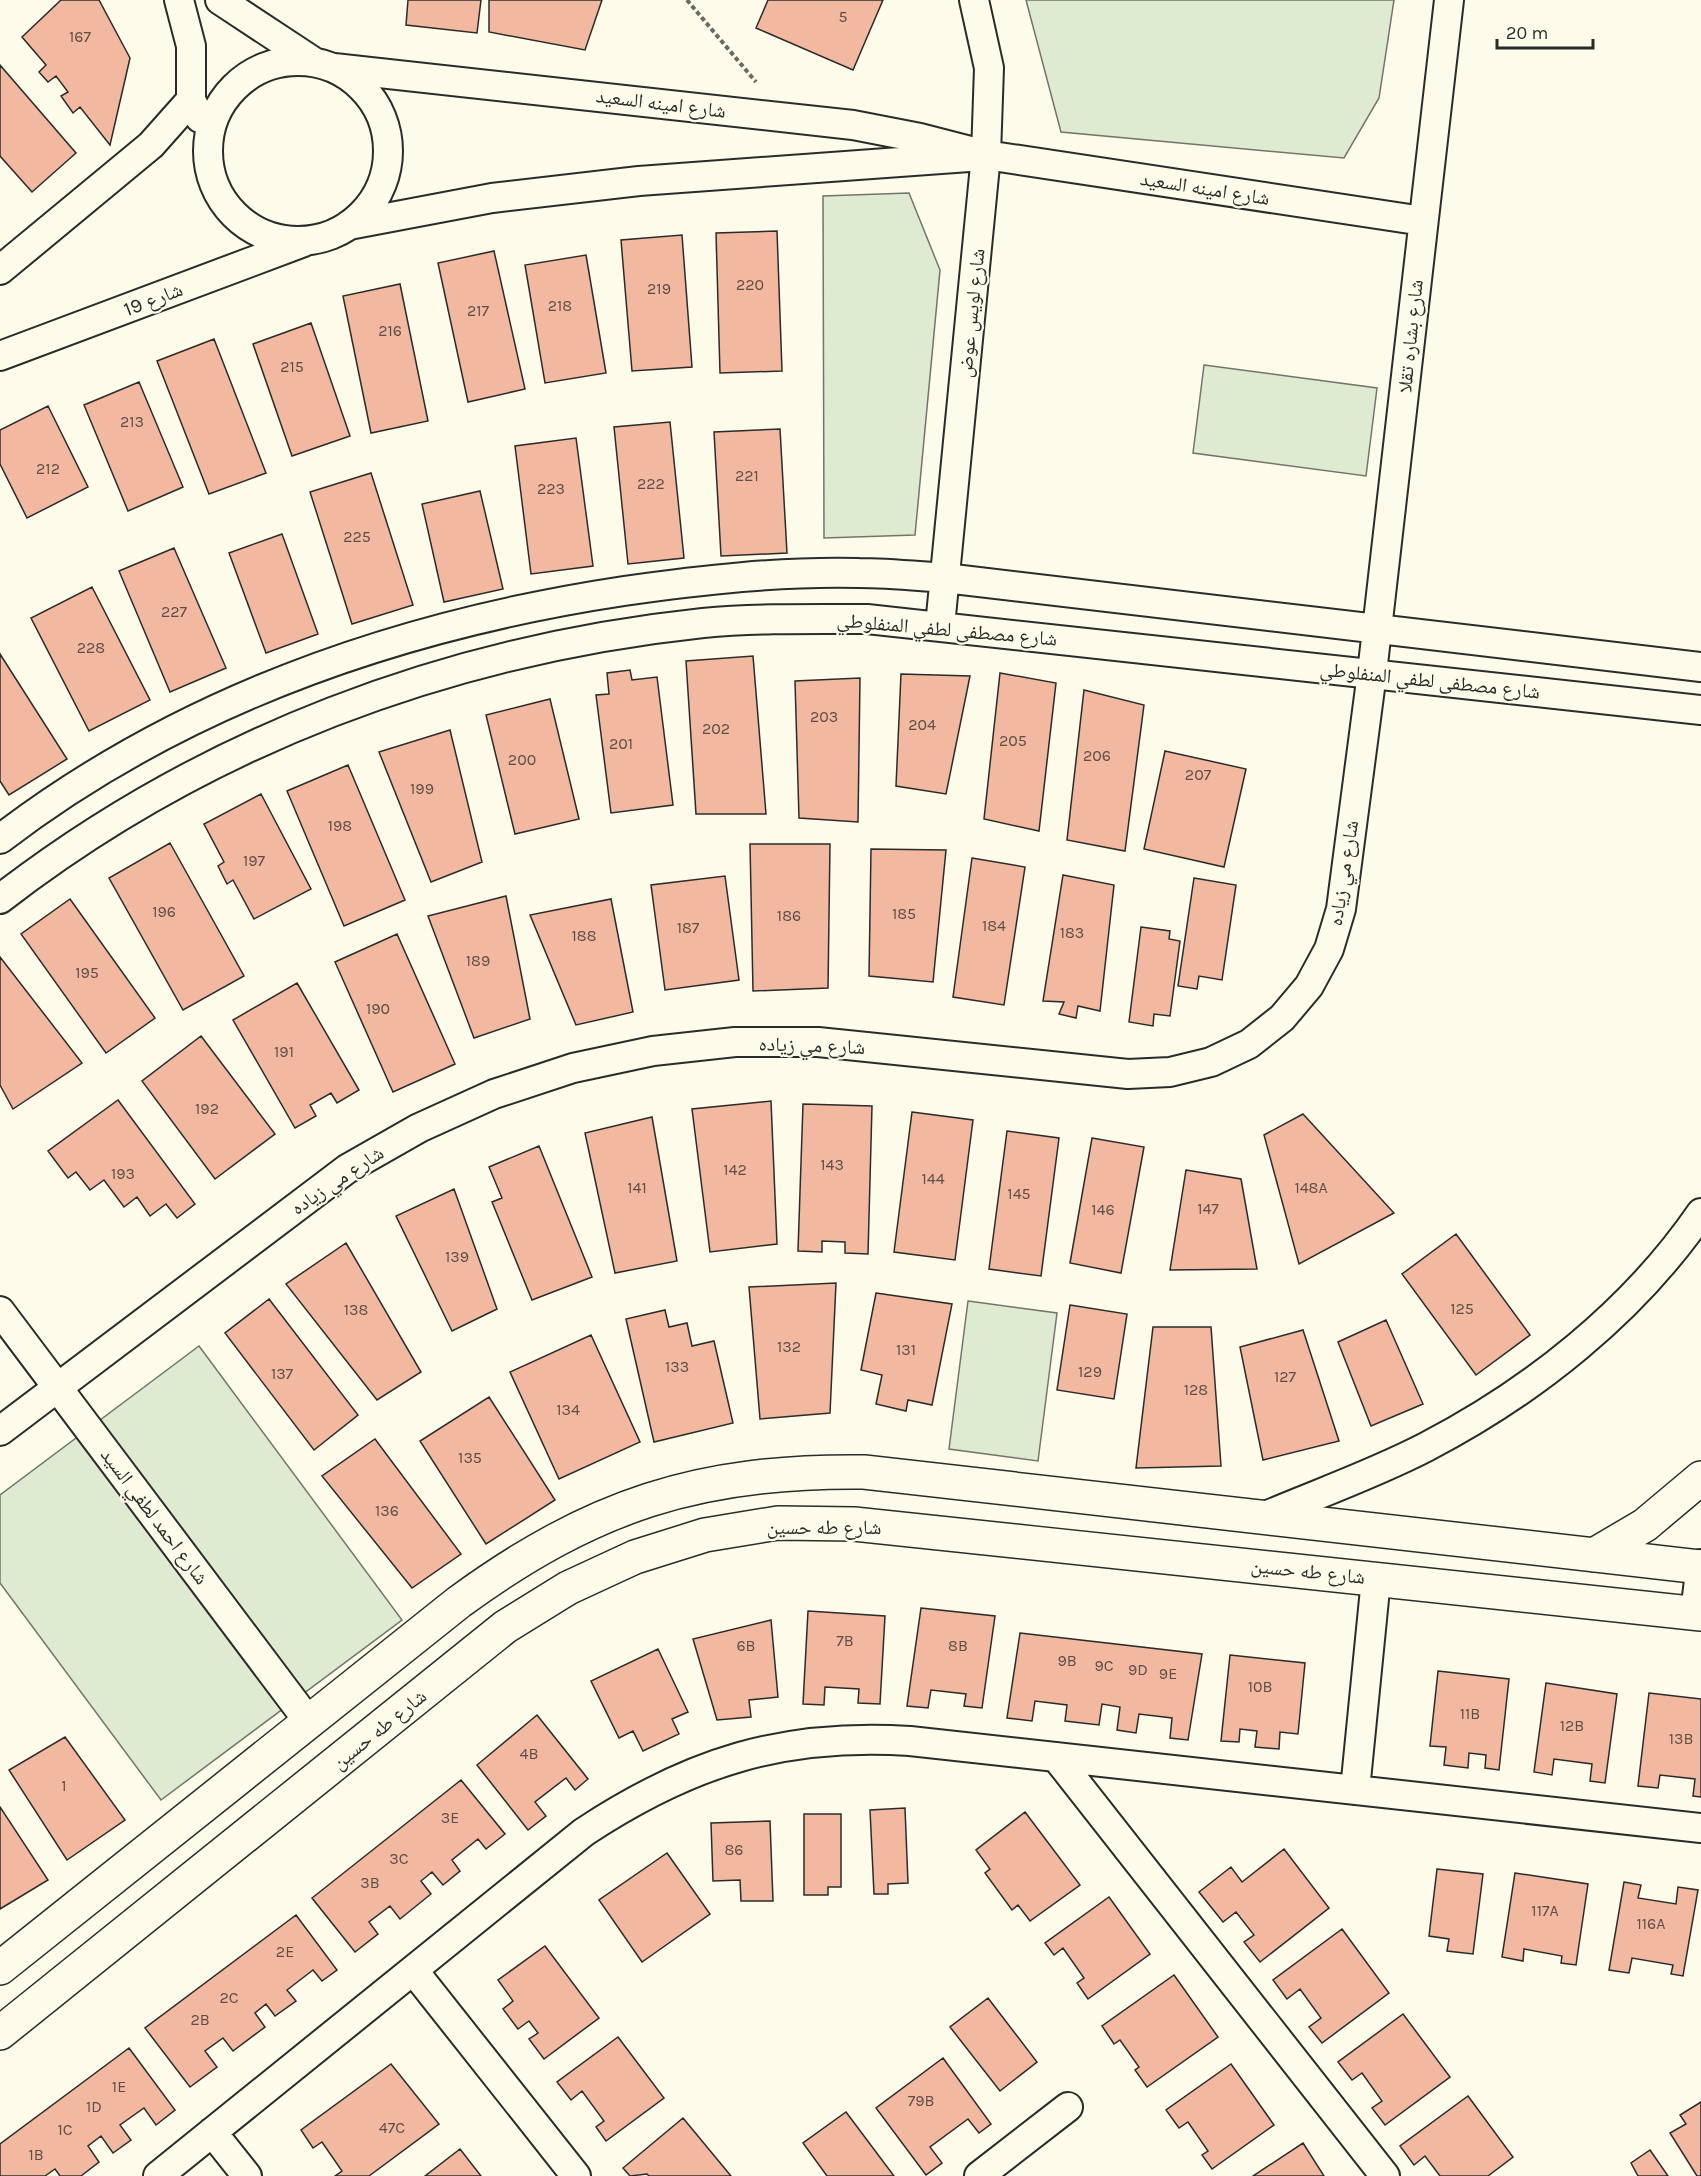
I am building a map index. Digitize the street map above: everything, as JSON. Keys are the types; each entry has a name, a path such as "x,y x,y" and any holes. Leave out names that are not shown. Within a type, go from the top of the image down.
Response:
{"street":[{"path":"179,0 191,46 191,100 209,138"},
{"path":"220,0 324,65 354,81 371,98 382,119 388,142 387,166 379,190 367,210 349,225 328,236 306,241 284,240 261,233 242,221 225,204 214,183 209,161 209,138 216,113 230,91 248,76 268,65 291,61 324,65"},
{"name":"شارع لويس عوض","path":"940,626 986,155 989,68 974,0"},
{"name":"شارع بشاره تقلا","path":"1372,673 1449,0"},
{"name":"شارع امينه السعيد","path":"324,65 785,117 886,131 986,155 1423,221"},
{"path":"0,270 151,145 191,100 230,91"},
{"name":"شارع امينه السعيد","path":"349,225 492,198 639,181 986,155"},
{"name":"شارع 19","path":"0,356 306,241"},
{"path":"0,839 41,808 125,755 213,709 304,670 399,639 512,611 673,584 789,574 859,573 945,578 1701,667"},
{"name":"شارع مصطفى لطفي المنفلوطي","path":"0,899 101,827 170,786 316,717 391,689 468,665 546,647 625,633 706,623 786,618 867,619 1701,710"},
{"name":"شارع مي زياده","path":"0,1431 347,1169 419,1128 494,1094 573,1068 665,1050 735,1042 818,1042 1128,1074 1170,1072 1211,1062 1249,1044 1282,1018 1309,986 1329,949 1341,909 1372,673"},
{"path":"1263,1517 1425,1447 1503,1402 1575,1348 1641,1286 1701,1213"},
{"name":"شارع احمد لطفي السيد","path":"0,1311 59,1386 309,1722"},
{"path":"6,1961 459,1602 509,1566 563,1534 679,1490 740,1478 802,1471 864,1472 1701,1566 1698,1613"},
{"path":"1594,1555 1645,1525 1701,1478"},
{"name":"شارع طه حسين","path":"0,2033 505,1627 568,1588 635,1557 705,1535 778,1522 854,1524 1698,1613"},
{"path":"1355,1790 1376,1579"},
{"path":"158,2176 584,1832 624,1806 666,1783 711,1765 789,1745 870,1739 1056,1757 1701,1828"},
{"path":"1056,1757 1385,2176"},
{"path":"192,1815 224,1853"},
{"path":"413,1970 576,2176"},
{"path":"979,2176 1068,2107"},
{"path":"212,2132 247,2176"}],"path":[{"path":"687,0 785,117"}],"green space":[{"path":"1026,0 1394,0 1379,98 1344,158 1061,132"},
{"path":"909,193 940,270 915,535 824,538 823,196"},
{"path":"1204,365 1377,388 1366,476 1193,453"},
{"path":"968,1301 1057,1313 1038,1461 949,1449"},
{"path":"199,1346 402,1620 161,1800 0,1583 0,1495"}],"building":[{"path":"61,0 99,0 130,58 110,145 80,107 73,113 61,96 68,92 56,76 48,82 39,72 46,65 22,37"},
{"path":"408,0 481,0 477,33 406,25"},
{"path":"489,0 602,0 585,50 489,32"},
{"path":"768,0 883,0 853,70 756,28"},
{"path":"0,65 76,153 32,192 0,156"},
{"path":"777,231 782,371 720,373 716,233"},
{"path":"682,235 692,367 632,371 621,240"},
{"path":"494,251 525,389 468,402 438,263"},
{"path":"586,255 606,373 545,383 525,265"},
{"path":"400,284 428,421 371,433 343,296"},
{"path":"311,323 350,436 292,456 253,344"},
{"path":"214,339 266,473 209,494 157,361"},
{"path":"139,382 183,487 128,511 84,405"},
{"path":"48,406 88,487 27,518 0,464 0,430"},
{"path":"670,422 684,558 628,564 614,427"},
{"path":"780,429 787,553 721,556 714,432"},
{"path":"576,438 593,566 531,574 515,446"},
{"path":"371,473 413,605 352,624 310,492"},
{"path":"480,491 503,589 444,602 422,504"},
{"path":"282,534 318,634 266,653 229,553"},
{"path":"174,548 226,668 170,692 119,571"},
{"path":"92,587 150,700 89,731 31,618"},
{"path":"0,654 67,759 9,795 0,781"},
{"path":"753,656 766,814 696,814 686,661"},
{"path":"630,670 632,680 657,677 673,805 611,813 596,695 609,694 607,673"},
{"path":"1000,673 1056,683 1039,831 984,819"},
{"path":"901,674 970,676 946,794 896,786"},
{"path":"860,678 858,822 799,818 795,681"},
{"path":"1084,690 1144,705 1125,851 1067,840"},
{"path":"550,699 579,819 515,834 486,715"},
{"path":"450,730 482,862 431,882 379,752"},
{"path":"1165,751 1246,769 1224,867 1144,849"},
{"path":"348,765 405,900 344,926 287,791"},
{"path":"261,794 311,889 254,919 233,880 227,884 218,866 224,862 204,824"},
{"path":"170,843 244,976 183,1010 109,878"},
{"path":"750,844 830,844 828,988 753,991"},
{"path":"871,849 946,850 933,982 869,976"},
{"path":"972,858 1025,867 1004,1005 953,997"},
{"path":"1063,875 1114,885 1100,1011 1078,1006 1076,1018 1059,1014 1064,1002 1043,1001"},
{"path":"725,876 739,980 665,990 651,885"},
{"path":"1194,878 1236,885 1222,980 1199,976 1197,989 1178,986"},
{"path":"506,896 530,1019 474,1038 428,916"},
{"path":"70,899 155,1018 106,1053 21,934"},
{"path":"611,899 633,1012 576,1025 530,915"},
{"path":"1141,927 1170,931 1169,939 1180,941 1170,1016 1154,1014 1153,1026 1129,1022"},
{"path":"397,934 455,1064 393,1092 335,962"},
{"path":"0,957 82,1063 13,1109 0,1085"},
{"path":"297,983 359,1090 337,1103 331,1093 310,1105 316,1116 295,1128 233,1020"},
{"path":"201,1036 275,1134 215,1179 142,1081"},
{"path":"118,1100 195,1204 177,1218 166,1204 150,1216 137,1197 124,1207 104,1180 90,1190 76,1172 68,1178 48,1151"},
{"path":"771,1101 777,1244 710,1252 692,1109"},
{"path":"803,1104 872,1106 868,1254 845,1253 845,1242 822,1241 822,1252 798,1251"},
{"path":"912,1112 973,1120 955,1260 894,1252"},
{"path":"1303,1114 1394,1213 1299,1264 1264,1135"},
{"path":"652,1117 677,1261 615,1273 585,1133"},
{"path":"1007,1131 1059,1138 1041,1276 989,1269"},
{"path":"1092,1138 1144,1147 1121,1273 1070,1263"},
{"path":"539,1146 592,1277 532,1300 492,1202 502,1198 489,1167"},
{"path":"1186,1170 1241,1179 1257,1269 1170,1270"},
{"path":"454,1189 497,1309 452,1331 396,1216"},
{"path":"1456,1234 1530,1335 1476,1375 1402,1274"},
{"path":"346,1243 421,1372 377,1400 286,1284"},
{"path":"836,1283 830,1413 760,1419 749,1287"},
{"path":"876,1293 952,1304 932,1405 908,1400 906,1411 876,1404 882,1375 861,1370"},
{"path":"269,1299 358,1415 314,1450 225,1333"},
{"path":"1070,1305 1127,1314 1114,1399 1057,1390"},
{"path":"665,1310 669,1327 687,1323 692,1346 714,1341 733,1423 654,1442 626,1319"},
{"path":"1386,1320 1423,1404 1371,1426 1338,1342"},
{"path":"1153,1327 1211,1327 1221,1466 1136,1468"},
{"path":"1303,1330 1339,1441 1263,1460 1240,1347"},
{"path":"591,1335 640,1442 559,1479 510,1372"},
{"path":"489,1397 555,1500 486,1544 420,1441"},
{"path":"375,1439 461,1554 412,1588 322,1476"},
{"path":"921,1608 995,1616 982,1708 964,1706 966,1694 931,1690 928,1708 907,1706"},
{"path":"808,1611 885,1616 880,1704 858,1703 859,1689 825,1687 824,1705 803,1704"},
{"path":"771,1620 778,1697 749,1700 751,1717 717,1720 693,1639"},
{"path":"1020,1633 1202,1654 1188,1740 1170,1738 1172,1718 1139,1714 1136,1733 1117,1730 1120,1707 1102,1704 1099,1725 1065,1721 1067,1705 1035,1701 1032,1721 1007,1718"},
{"path":"658,1649 688,1712 672,1719 679,1734 643,1751 633,1731 619,1738 591,1681"},
{"path":"1230,1655 1305,1663 1298,1734 1280,1732 1279,1749 1255,1747 1257,1731 1240,1729 1239,1742 1221,1741"},
{"path":"1438,1671 1509,1679 1499,1770 1485,1768 1486,1755 1469,1753 1468,1768 1444,1765 1446,1747 1430,1746"},
{"path":"1546,1683 1617,1694 1605,1783 1590,1781 1592,1764 1554,1759 1552,1775 1534,1772"},
{"path":"1649,1693 1701,1699 1701,1797 1693,1796 1695,1779 1660,1775 1658,1788 1638,1786"},
{"path":"537,1715 588,1779 575,1790 566,1778 535,1802 546,1816 528,1830 477,1765"},
{"path":"65,1737 125,1820 67,1860 9,1770"},
{"path":"461,1780 505,1834 486,1849 478,1839 452,1860 460,1871 443,1885 432,1872 421,1881 431,1894 400,1919 390,1906 369,1922 378,1934 355,1952 312,1898"},
{"path":"0,1807 48,1880 0,1909"},
{"path":"905,1808 908,1883 888,1884 888,1894 874,1894 870,1810"},
{"path":"1025,1812 1080,1885 1030,1921 1018,1905 1012,1910 985,1873 990,1869 976,1850"},
{"path":"804,1814 841,1814 841,1887 828,1887 828,1895 804,1895"},
{"path":"770,1821 773,1901 741,1901 740,1880 713,1881 711,1823"},
{"path":"1284,1849 1329,1908 1260,1962 1244,1942 1254,1935 1236,1912 1223,1922 1199,1892 1231,1867 1242,1882"},
{"path":"667,1853 710,1914 642,1962 599,1900"},
{"path":"1437,1869 1483,1874 1473,1954 1447,1951 1449,1939 1429,1936"},
{"path":"1515,1873 1588,1884 1576,1965 1561,1963 1562,1956 1524,1949 1523,1961 1502,1957"},
{"path":"1624,1882 1641,1885 1638,1898 1676,1904 1678,1887 1698,1890 1683,1976 1671,1974 1673,1965 1632,1958 1629,1973 1609,1970"},
{"path":"1109,1897 1150,1954 1088,1999 1077,1983 1084,1978 1063,1948 1054,1955 1045,1943"},
{"path":"296,1915 337,1970 322,1981 313,1970 287,1990 296,2001 275,2016 266,2004 255,2013 265,2027 233,2051 223,2038 205,2051 217,2067 190,2087 145,2028"},
{"path":"1342,1929 1389,1993 1322,2043 1309,2027 1321,2018 1300,1989 1287,1999 1273,1980"},
{"path":"545,1946 599,2018 544,2059 529,2039 538,2033 529,2021 518,2029 503,2009 513,2001 498,1980"},
{"path":"1174,1975 1218,2037 1147,2087 1135,2070 1139,2067 1120,2040 1114,2044 1102,2026"},
{"path":"988,1998 1037,2062 1000,2091 950,2027"},
{"path":"1403,2014 1450,2077 1385,2125 1372,2108 1382,2101 1362,2073 1352,2080 1338,2062"},
{"path":"618,2037 664,2098 606,2141 596,2127 604,2121 582,2091 571,2100 557,2082"},
{"path":"129,2048 175,2110 156,2125 144,2108 120,2125 131,2140 113,2153 101,2136 88,2146 99,2162 81,2176 60,2176 55,2169 45,2176 0,2176 0,2144"},
{"path":"943,2058 991,2124 979,2133 968,2119 930,2147 942,2163 926,2175 876,2108"},
{"path":"391,2064 439,2124 369,2176 335,2176 342,2171 322,2142 313,2148 301,2130"},
{"path":"1231,2064 1274,2125 1212,2169 1202,2155 1208,2151 1188,2122 1179,2128 1166,2110"},
{"path":"1468,2096 1513,2157 1488,2176 1440,2176 1425,2156 1414,2165 1400,2146"},
{"path":"1701,2102 1701,2176 1697,2176 1670,2133 1686,2124 1680,2115"},
{"path":"846,2112 894,2176 827,2176 803,2143"},
{"path":"683,2118 731,2176 649,2176 647,2174 630,2176 623,2168"},
{"path":"1303,2143 1324,2176 1253,2176"},
{"path":"460,2149 481,2176 425,2176"},
{"path":"1650,2150 1668,2176 1638,2176 1631,2163"}]}
